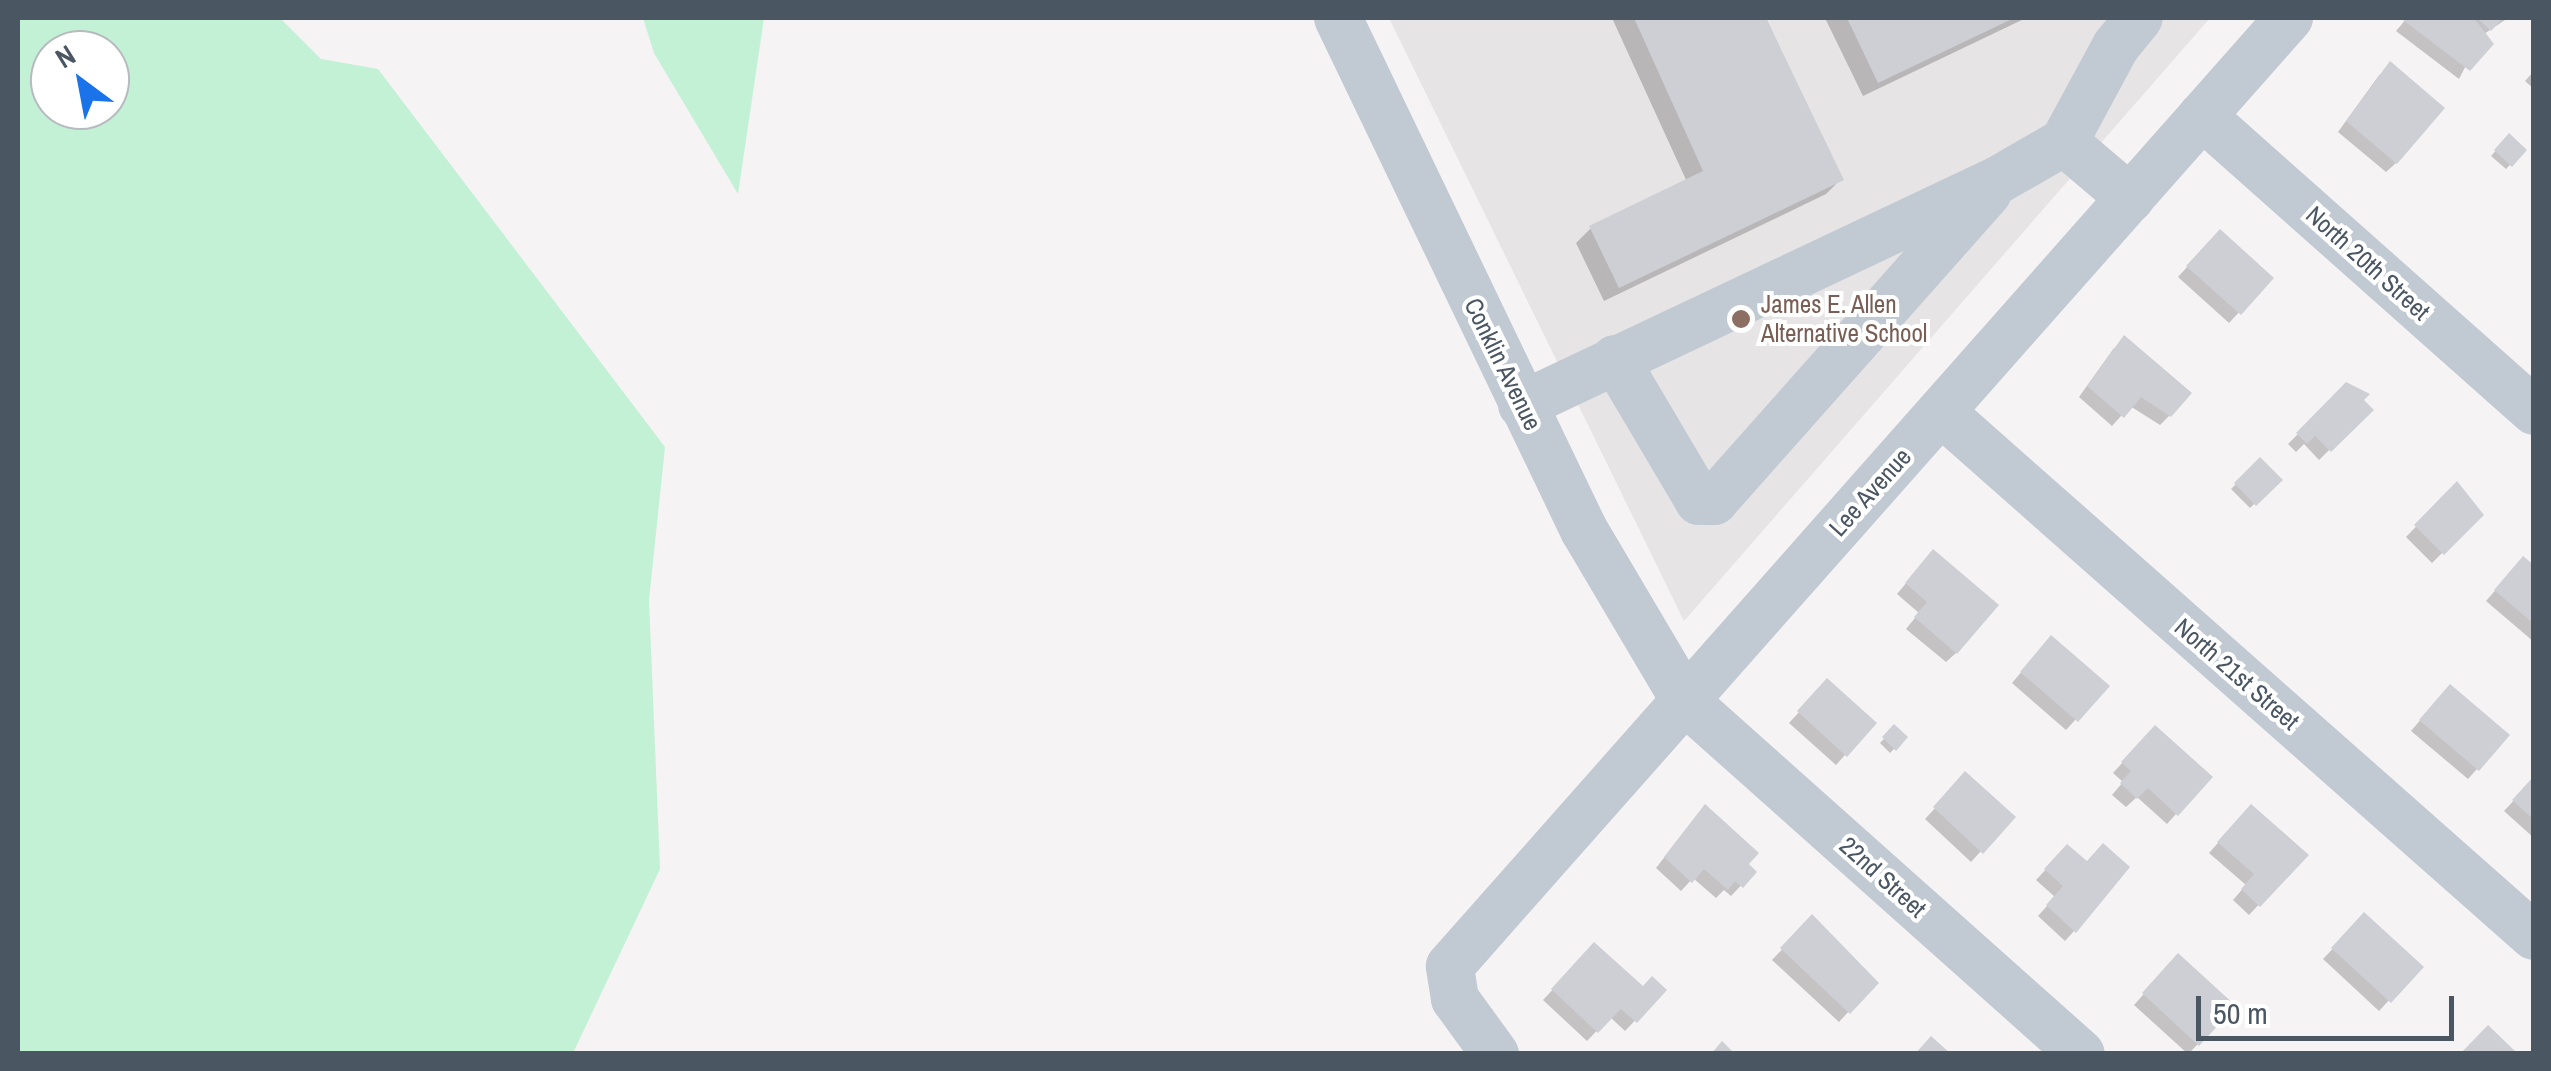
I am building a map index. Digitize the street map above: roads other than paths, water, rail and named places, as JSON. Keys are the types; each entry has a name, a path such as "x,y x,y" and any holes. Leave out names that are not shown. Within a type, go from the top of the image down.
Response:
{"street":[{"name":"Conklin Avenue","path":"1338,18 1584,530 1684,701"},
{"path":"1522,405 1998,180 2064,142 2116,46 2139,18"},
{"name":"Lee Avenue","path":"1495,1054 1455,999 1450,966 2289,18"},
{"name":"North 20th Street","path":"2202,116 2534,410"},
{"path":"2064,142 2130,198"},
{"path":"1615,359 1699,501 1714,501 1998,180"},
{"name":"North 21st Street","path":"1941,412 2534,936"},
{"name":"22nd Street","path":"1684,701 2080,1054"}],"place":[{"name":"James E. Allen Alternative School","path":"1741,319"}]}
